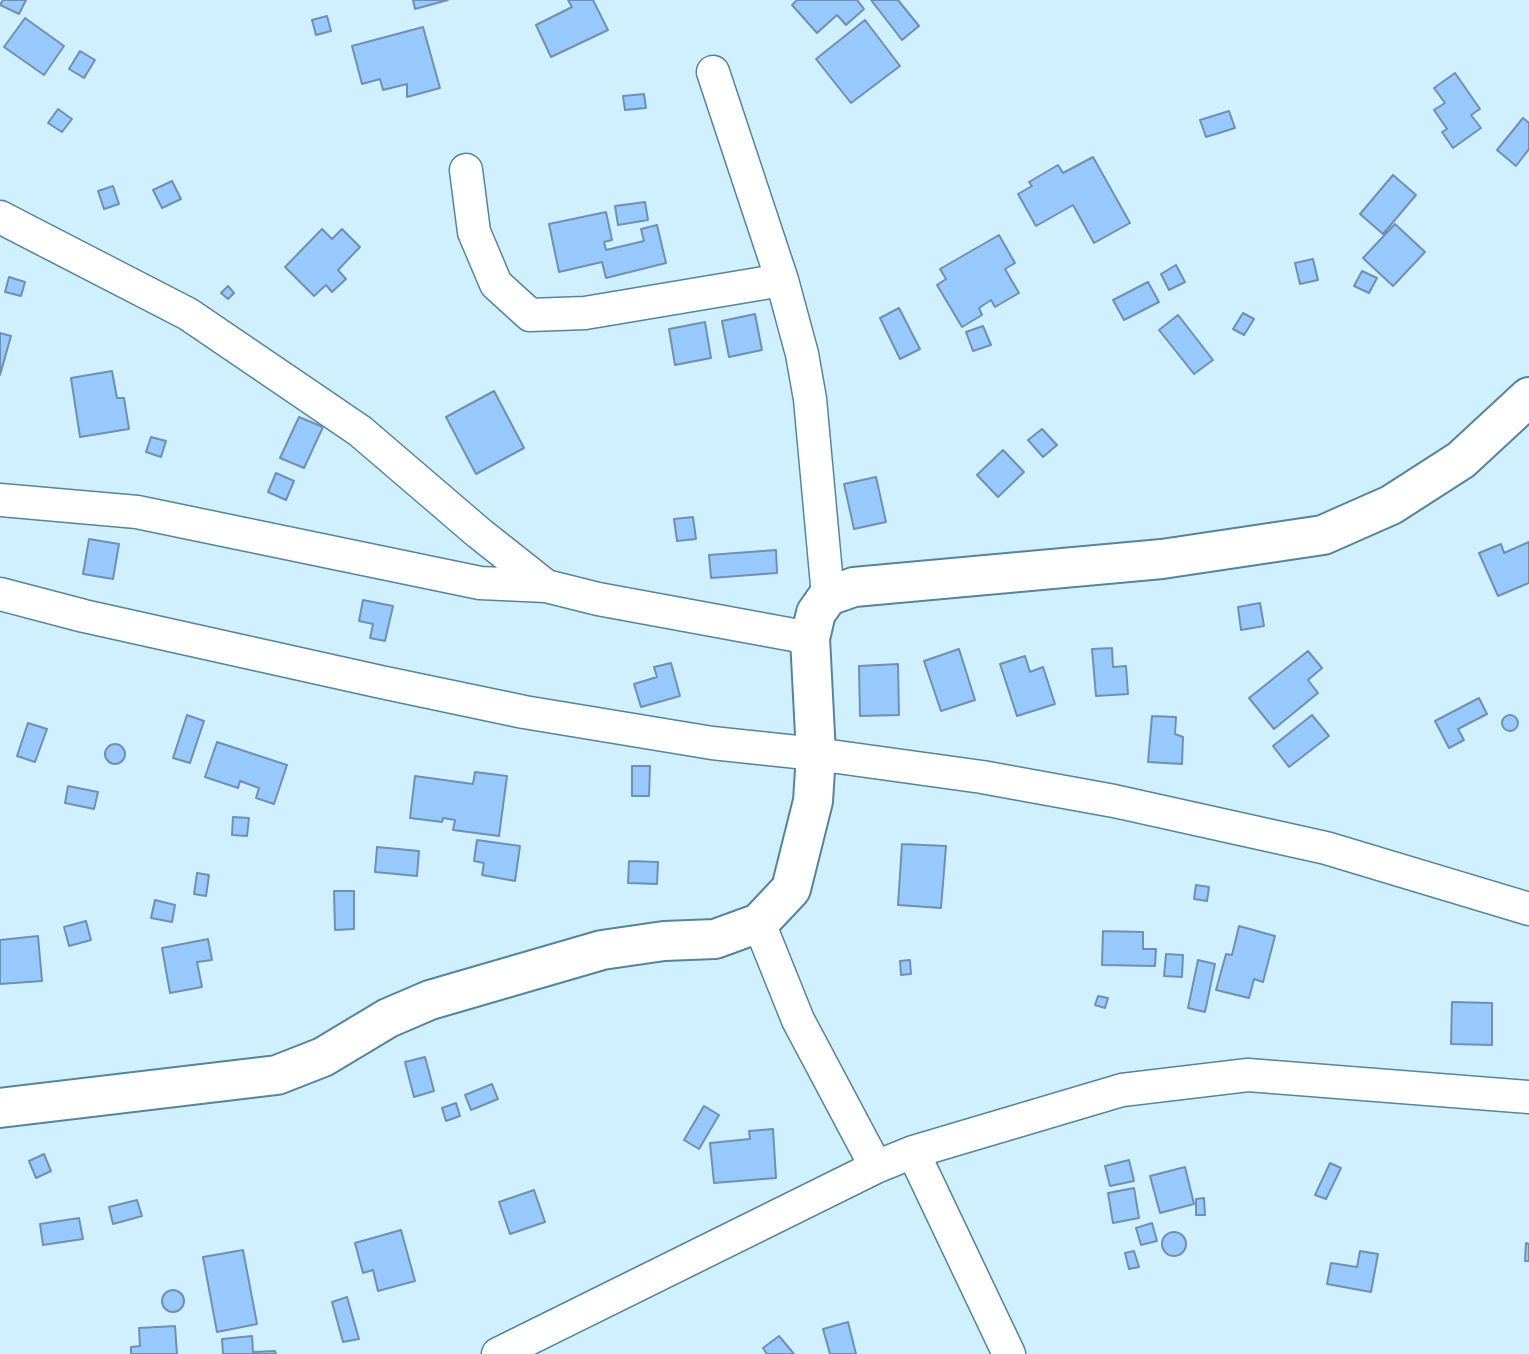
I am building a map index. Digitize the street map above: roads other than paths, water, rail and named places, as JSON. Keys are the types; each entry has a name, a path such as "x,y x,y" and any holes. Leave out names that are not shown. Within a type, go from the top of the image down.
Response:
{"street":[{"path":"713,72 782,281 808,383 828,596"},
{"path":"466,170 474,232 496,284 530,315 585,313 782,281"},
{"path":"0,216 188,314 360,431 479,533 546,586"},
{"path":"0,1108 277,1074 323,1057 388,1018 430,1000 602,950 664,941 715,939 759,923 791,889 813,801 816,754 810,638 817,613 828,596 854,587 1162,559 1323,535 1391,505 1461,460 1529,397"},
{"path":"0,500 137,512 480,583 546,586 598,599 810,638"},
{"path":"0,594 84,616 524,712 712,743 982,777 1127,804 1326,848 1529,909"},
{"path":"759,923 798,1020 876,1167"},
{"path":"498,1354 876,1167 913,1152 1122,1090 1248,1075 1529,1097"},
{"path":"913,1152 1009,1354"}]}
